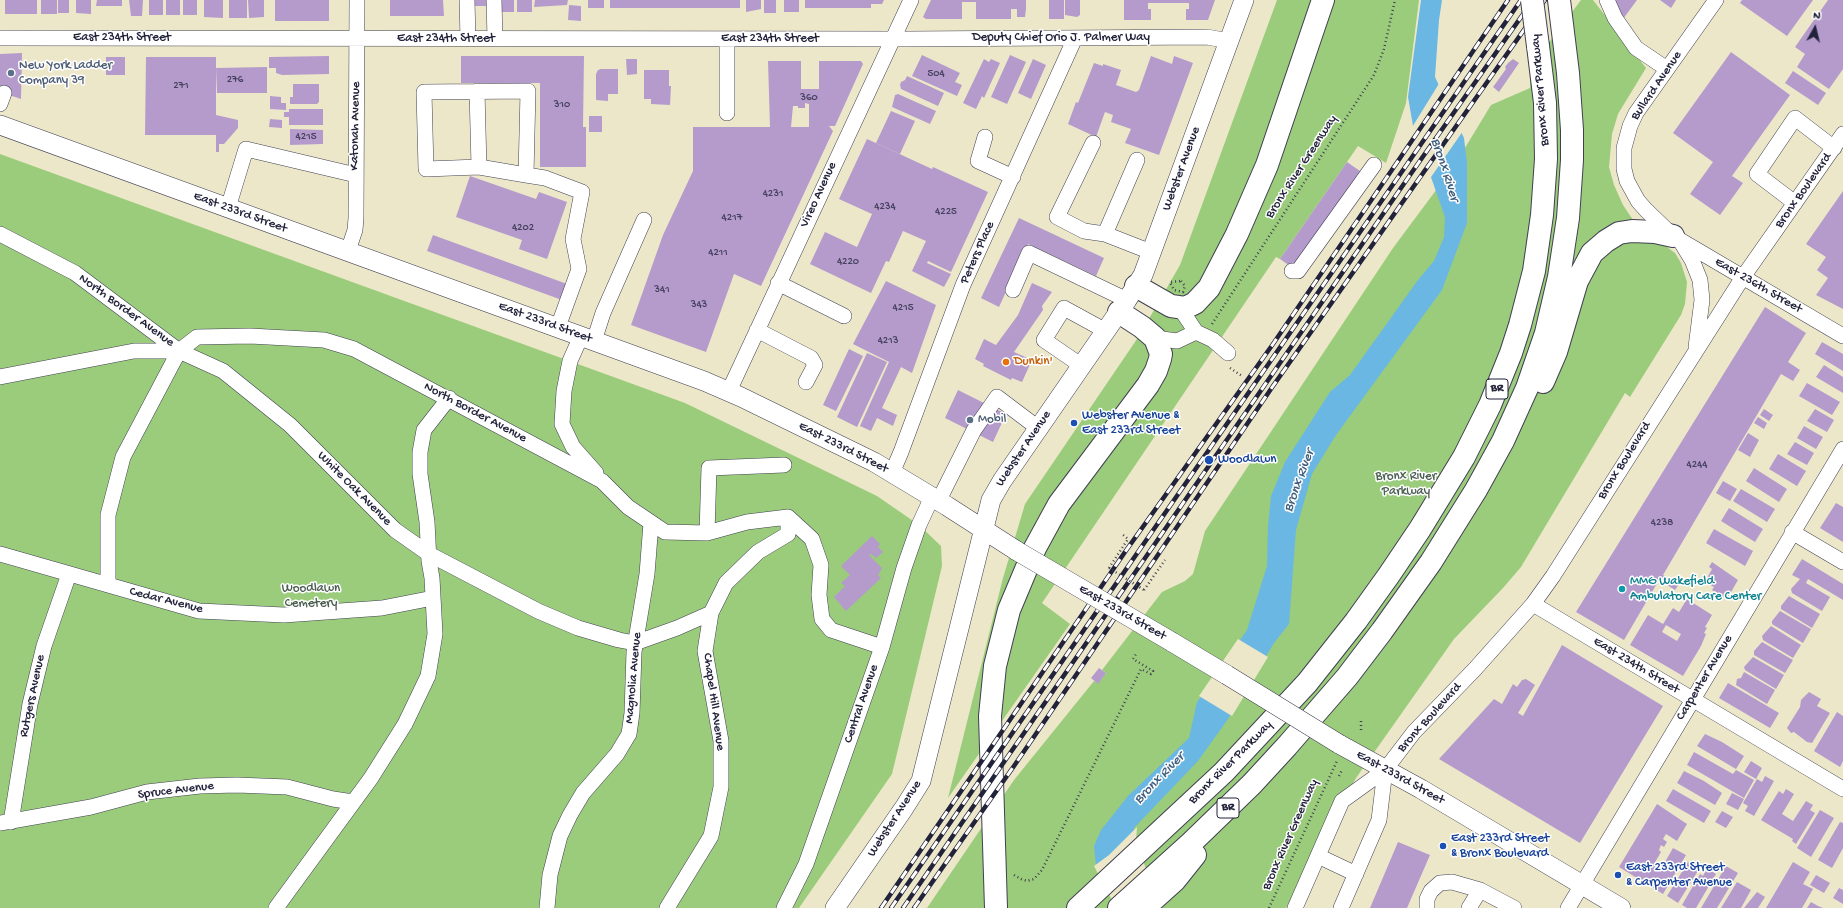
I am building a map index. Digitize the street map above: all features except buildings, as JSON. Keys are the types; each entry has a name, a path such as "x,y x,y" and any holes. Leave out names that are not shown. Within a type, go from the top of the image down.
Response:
{"highway":[{"path":"1128,299 1185,308 1195,303 1205,294 1237,234 1269,159 1324,0"},
{"name":"Bronx River Parkway","path":"1078,908 1149,844 1244,752 1324,662 1364,610 1405,552 1439,499 1477,432 1502,378 1518,332 1529,291 1538,244 1545,186 1546,131 1532,0"},
{"name":"Bronx River Parkway","path":"1119,908 1170,873 1330,697 1394,615 1446,539 1476,490 1503,441 1527,388 1546,333 1564,248 1571,188 1572,130 1571,101 1560,8"},
{"path":"1503,441 1543,380 1556,352 1577,281 1592,253 1606,241 1619,233 1632,231 1655,232 1676,238"},
{"path":"996,908 990,716 995,666 1009,610 1035,548 1059,504 1148,386 1156,371 1161,354 1156,338 1142,327 1128,299"},
{"path":"1144,908 1170,873"}],"main road":[{"name":"Webster Avenue","path":"835,908 921,781 983,530 992,500 998,487 1143,275 1244,0"},
{"name":"East 233rd Street","path":"0,125 558,327 729,391 874,462 1016,551 1197,657 1339,744 1421,789 1621,908"}],"street":[{"name":"Katonah Avenue","path":"348,251 356,224 357,0"},
{"path":"467,0 468,39"},
{"path":"494,0 495,39"},
{"name":"Vireo Avenue","path":"729,391 911,0"},
{"path":"1607,0 1616,18 1636,48 1667,69"},
{"name":"Bullard Avenue","path":"1676,238 1638,201 1627,181 1624,169 1626,138 1636,113 1716,0"},
{"name":"Deputy Chief Orio J. Palmer Way","path":"892,39 1207,37 1229,41"},
{"name":"East 234th Street","path":"0,38 892,39"},
{"name":"Peters Place","path":"892,473 903,447 954,307 1075,38"},
{"path":"727,39 727,113"},
{"path":"526,175 528,91 424,92 426,169 479,167 526,175 545,178 582,192 573,239 579,270 558,327"},
{"path":"477,92 479,167"},
{"path":"1795,203 1756,174 1795,118 1834,148"},
{"name":"Bronx Boulevard","path":"1295,908 1342,801 1385,770 1414,732 1475,669 1533,604 1553,576 1743,277 1843,134"},
{"path":"985,138 978,161 1013,178"},
{"path":"1093,142 1056,217 1084,231 1105,234 1151,252"},
{"path":"228,208 246,149 356,175"},
{"path":"1105,234 1137,160"},
{"path":"1292,271 1298,271 1374,164"},
{"path":"602,480 573,447 562,424 564,391 570,361 604,313 644,220"},
{"name":"North Border Avenue","path":"0,234 75,274 180,351 197,337 250,336 324,340 354,349 602,480 628,507 665,532 707,533 747,522 788,517"},
{"path":"1676,238 1692,260 1700,280 1702,300 1696,350"},
{"name":"East 236th Street","path":"1676,238 1843,336"},
{"path":"1013,290 1029,253 1128,299"},
{"path":"778,283 844,316"},
{"path":"1082,366 1044,340 1064,308 1106,331"},
{"path":"1180,308 1200,334 1212,340 1229,360"},
{"path":"757,330 811,358 815,365 806,382"},
{"path":"1156,338 1178,341 1200,334"},
{"name":"White Oak Avenue","path":"0,377 134,351 180,351 223,371 290,425 395,530 429,554 538,611 578,628 618,640 635,642 677,628 711,613"},
{"path":"108,585 108,515 123,457 180,351"},
{"name":"Central Avenue","path":"784,908 806,864 882,648 904,568 919,525 974,430 997,396 1038,428"},
{"path":"276,908 371,778 405,724 428,676 435,634 427,522 420,474 420,452 424,430 449,398"},
{"name":"Carpenter Avenue","path":"1568,908 1843,449"},
{"path":"707,533 709,468 784,465"},
{"path":"788,517 812,539 821,565 819,595 822,619 831,630 882,648"},
{"name":"Chapel Hill Avenue","path":"666,908 711,836 721,787 721,741 705,651 711,613 726,584 758,552 788,534 788,517"},
{"name":"Magnolia Avenue","path":"547,908 550,875 560,836 583,793 617,754 629,734 632,713 635,642 647,574 652,522"},
{"path":"1792,532 1843,562"},
{"name":"Cedar Avenue","path":"0,554 198,611 284,615 382,608 433,598"},
{"name":"Rutgers Avenue","path":"5,822 44,646 69,574"},
{"name":"East 234th Street","path":"1533,604 1843,789"},
{"path":"1341,908 1379,820 1385,770"},
{"name":"Spruce Avenue","path":"5,822 91,807 147,792 200,786 237,785 287,787 333,799 353,802"},
{"path":"1318,856 1356,874"},
{"path":"1427,908 1427,899 1431,891 1440,883 1452,882 1480,890 1514,908"},
{"path":"1469,908 1480,890"}],"path":[{"name":"Bronx River Greenway","path":"1200,334 1374,75 1380,63 1384,49 1395,0"},
{"path":"1170,282 1173,282 1181,282 1184,284 1184,291 1174,290 1170,282"},
{"path":"1229,360 1242,376"},
{"path":"1122,534 1128,539 1109,568 1144,590 1165,560"},
{"path":"1011,869 1014,876 1027,881 1034,879 1042,870 1138,673 1141,669 1151,674 1153,671 1133,659 1136,654"},
{"path":"1361,720 1361,730"},
{"name":"Bronx River Greenway","path":"1269,908 1332,770"},
{"path":"1339,776 1342,770"}],"green space":[{"path":"1277,0 1419,0 1406,103 1386,163 1358,146 1280,259 1276,257 1042,603 1070,624 948,798 1003,578 1025,504 1139,336 1180,265"},
{"name":"Bronx River Parkway","path":"1581,0 1593,0 1646,68 1618,114 1612,134 1609,167 1614,185 1623,205 1635,223 1675,253 1681,263 1687,282 1685,304 1681,315 1630,397 1625,393 1521,567 1454,639 1356,778 1286,908 927,908 1014,780 1094,681 1098,683 1106,673 1102,670 1162,592 1185,581 1193,574 1205,531 1393,248 1454,166 1491,105 1530,88 1530,68"},
{"name":"Woodlawn Cemetery","path":"0,154 685,403 877,496 919,525 941,546 942,566 892,774 799,908 0,908"}],"water":[{"name":"Bronx River","path":"1421,0 1442,0 1435,77 1464,138 1467,163 1467,223 1442,290 1336,435 1312,474 1296,530 1289,624 1274,643 1228,719 1198,761 1134,828 1134,841 1096,866 1094,846 1101,830 1128,796 1189,738 1197,702 1247,630 1267,566 1268,526 1271,496 1285,462 1330,392 1350,375 1418,280 1434,261 1444,237 1445,217 1413,126 1408,97"}],"pier":[{"path":"1440,82 1463,131 1429,180 1411,129"},
{"path":"1238,639 1268,657 1232,716 1199,696"},
{"path":"1137,827 1136,841 1158,903 1116,908 1094,866 1109,855"}],"railway":[{"path":"881,908 1125,552 1273,344 1508,0"},
{"path":"891,908 1521,0"},
{"path":"903,908 1410,175 1533,0"},
{"path":"914,908 1014,766 1273,386 1545,0"}],"place":[{"name":"New York Ladder Company 39","path":"11,73"},
{"name":"Dunkin'","path":"1006,362"},
{"name":"Mobil","path":"970,420"},
{"name":"Webster Avenue & East 233rd Street","path":"1074,423"},
{"name":"Woodlawn","path":"1209,460"},
{"name":"MMG Wakefield Ambulatory Care Center","path":"1622,589"},
{"name":"East 233rd Street & Bronx Boulevard","path":"1443,846"},
{"name":"East 233rd Street & Carpenter Avenue","path":"1618,875"}]}
